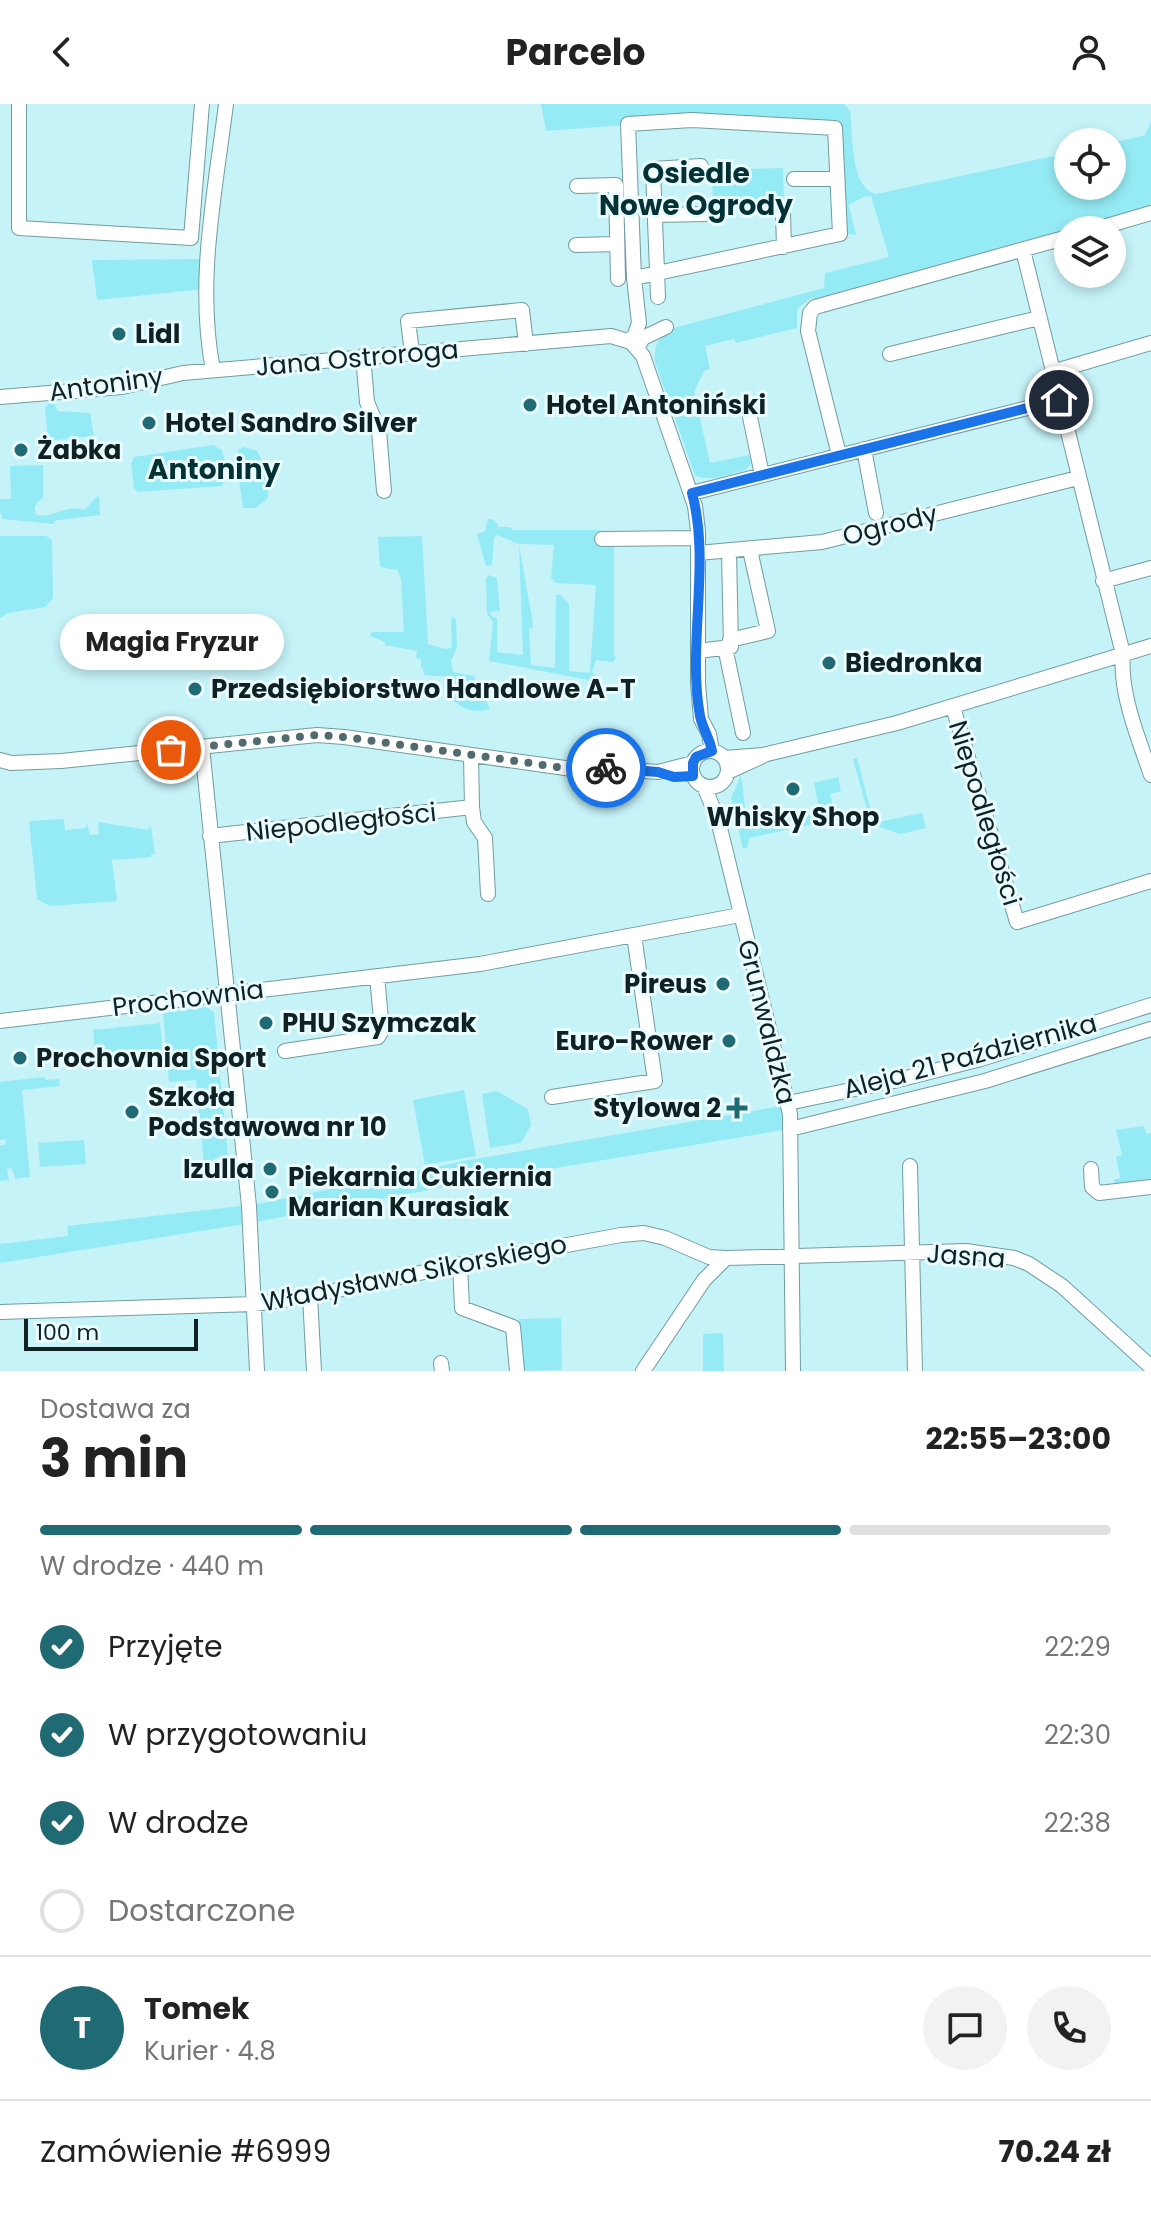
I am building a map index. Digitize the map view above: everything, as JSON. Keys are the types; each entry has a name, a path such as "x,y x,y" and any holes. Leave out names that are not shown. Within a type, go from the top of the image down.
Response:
{"street":[{"path":"19,104 19,228 209,240"},
{"path":"191,238 202,104"},
{"path":"213,370 205,317 205,277 226,104"},
{"path":"632,343 639,323 634,278 628,124 692,120 835,128 840,234 634,278"},
{"path":"658,297 653,169 701,166"},
{"path":"794,179 837,179"},
{"path":"577,186 616,185 618,279"},
{"path":"783,213 784,247"},
{"path":"1126,220 1151,213"},
{"path":"655,215 706,214"},
{"path":"839,455 808,331 807,322 815,307 1054,241"},
{"path":"576,245 617,244"},
{"path":"1023,250 1123,654 1122,666 1133,721 1151,775"},
{"path":"412,353 408,321 522,310 526,344"},
{"path":"890,354 1039,318"},
{"path":"632,343 666,327"},
{"name":"Jana Ostroroga","path":"213,370 611,336 632,343"},
{"name":"Grunwaldzka","path":"632,343 643,356 697,515 701,719 698,735 710,768 718,820 740,915 788,1103 793,1371"},
{"path":"1052,372 1151,343"},
{"path":"363,356 367,402 379,431 384,491"},
{"name":"Antoniny","path":"0,397 21,389 122,387 175,374 213,370"},
{"path":"692,493 1059,400"},
{"path":"750,417 762,475"},
{"name":"Ogrody","path":"864,449 876,513"},
{"name":"Ogrody","path":"602,539 698,546 729,552 822,542 1078,478"},
{"path":"698,651 768,631 750,550"},
{"path":"729,552 727,644 743,733"},
{"path":"1103,581 1151,568"},
{"name":"Niepodległości","path":"4,764 317,735 572,769 658,772 710,768 953,707 1151,646"},
{"name":"Niepodległości","path":"953,707 1017,922 1151,881"},
{"path":"202,747 249,1206 257,1371"},
{"name":"Niepodległości","path":"471,755 472,807 474,822 485,838 488,894"},
{"name":"Niepodległości","path":"210,836 472,807"},
{"name":"Prochownia","path":"0,1021 480,964 740,915"},
{"path":"552,1097 655,1081 634,935"},
{"path":"285,1051 378,1037 382,1030 377,976"},
{"name":"Aleja 21 Października","path":"788,1103 981,1059 1151,1005"},
{"name":"Aleja 21 Października","path":"790,1129 985,1081 1151,1029"},
{"path":"910,1166 915,1371"},
{"path":"1091,1169 1092,1187 1099,1193 1151,1187"},
{"name":"Władysława Sikorskiego","path":"0,1312 254,1304 310,1296 460,1264 644,1233 665,1238 694,1252 726,1258"},
{"path":"694,1252 704,1280"},
{"name":"Jasna","path":"726,1258 912,1252 987,1253 1029,1264 1062,1286 1151,1367"},
{"path":"643,1371 704,1280 726,1258"},
{"path":"460,1264 462,1308 512,1326 517,1371"},
{"path":"310,1296 314,1371"}],"shaded area":[{"path":"541,104 844,104 850,111 857,171 861,182 876,194 1054,156 1054,200 1126,200 1126,140 1145,135 1151,121 1151,212 1126,217 1054,216 1054,234 820,299 811,298 797,309 797,328 736,343 734,339 705,346 710,369 704,371 694,392 710,463 749,455 752,462 746,470 707,478 695,475 655,362 658,342 673,328 824,288 825,273 889,257 871,196 849,205 856,235 843,233 835,129 692,120 546,131"},
{"path":"783,168 784,206 713,207 712,170"},
{"path":"207,259 205,289 97,300 92,260"},
{"path":"52,400 58,411 90,413 94,436 48,441 45,408"},
{"path":"213,445 222,450 224,459 226,474 222,486 138,492 134,488 131,463 134,457"},
{"path":"244,447 257,451 269,474 268,498 255,508 243,508 236,459 239,449"},
{"path":"43,465 43,498 36,505 36,515 71,508 84,510 99,495 100,515 54,521 54,524 3,519 0,499 11,499 10,466"},
{"path":"488,519 494,520 499,527 513,530 600,530 611,535 614,548 616,658 613,662 596,660 592,672 594,681 489,661 493,623 487,613 486,578 489,575 497,578 500,611 490,612 492,617 497,618 497,652 523,655 519,544 497,535 494,538 492,565 486,566 477,534 485,531","holes":["519,544 554,545 551,578 556,583 596,585 590,673 569,671 569,604 561,595 556,595 555,668 531,665 529,628 533,628"]},
{"path":"0,536 46,536 52,540 53,598 45,607 8,613 0,618"},
{"path":"422,536 428,644 446,649 452,647 451,620 453,617 456,619 457,647 451,661 453,672 474,676 490,709 477,711 461,706 446,695 447,677 425,675 421,659 416,658 417,651 385,645 385,642 370,636 372,632 404,632 401,578 397,570 380,567 378,537"},
{"path":"857,758 874,823 922,813 926,828 900,834 871,824 853,759"},
{"path":"741,775 748,829 820,813 814,783 838,777 841,791 830,794 836,819 749,838 747,848 743,849 731,798"},
{"path":"64,819 65,830 86,828 86,821 90,835 99,834 98,822 147,830 151,826 155,854 151,857 112,860 117,901 50,906 37,899 29,821"},
{"path":"207,1007 214,1012 228,1157 217,1158 204,1165 196,1080 169,1082 163,1013"},
{"path":"160,1023 164,1062 97,1068 93,1030"},
{"path":"43,1077 47,1080 59,1079 60,1086 22,1090 30,1177 15,1179 12,1168 7,1169 9,1180 0,1181 0,1146 6,1144 5,1139 0,1140 0,1082"},
{"path":"464,1090 476,1156 425,1165 413,1100"},
{"path":"497,1091 528,1109 531,1125 521,1143 490,1148 482,1094"},
{"path":"787,1105 789,1129 239,1225 0,1263 0,1244 68,1236 67,1226 258,1204 464,1161"},
{"path":"1144,1126 1146,1134 1151,1133 1151,1181 1115,1186 1114,1180 1120,1178 1116,1156 1122,1155 1116,1130"},
{"path":"84,1140 86,1164 40,1167 38,1143"},
{"path":"561,1318 562,1370 520,1371 519,1319"},
{"path":"723,1333 724,1371 703,1371 703,1334"}],"way so far":[{"path":"171,750 317,735 572,769 606,768"}],"place":[{"name":"Lidl","path":"119,334"},
{"name":"Hotel Antoniński","path":"530,405"},
{"name":"Hotel Sandro Silver","path":"149,423"},
{"name":"Żabka","path":"21,450"},
{"name":"Biedronka","path":"829,663"},
{"name":"Przedsiębiorstwo Handlowe A-T","path":"195,689"},
{"name":"Magia Fryzur","path":"171,750"},
{"name":"Whisky Shop","path":"793,789"},
{"name":"Pireus","path":"723,984"},
{"name":"PHU Szymczak","path":"266,1023"},
{"name":"Euro-Rower","path":"729,1041"},
{"name":"Prochovnia Sport","path":"20,1058"},
{"name":"Stylowa 2","path":"737,1108"},
{"name":"Szkoła Podstawowa nr 10","path":"132,1112"},
{"name":"Izulla","path":"270,1169"},
{"name":"Piekarnia Cukiernia Marian Kurasiak","path":"272,1192"}],"district":[{"name":"Osiedle Nowe Ogrody","path":"696,189"},
{"name":"Antoniny","path":"214,469"}],"route":[{"path":"606,768 658,772 674,777 693,776 696,757 712,751 709,734 701,719 698,683 698,531 692,493 1059,400"}]}
